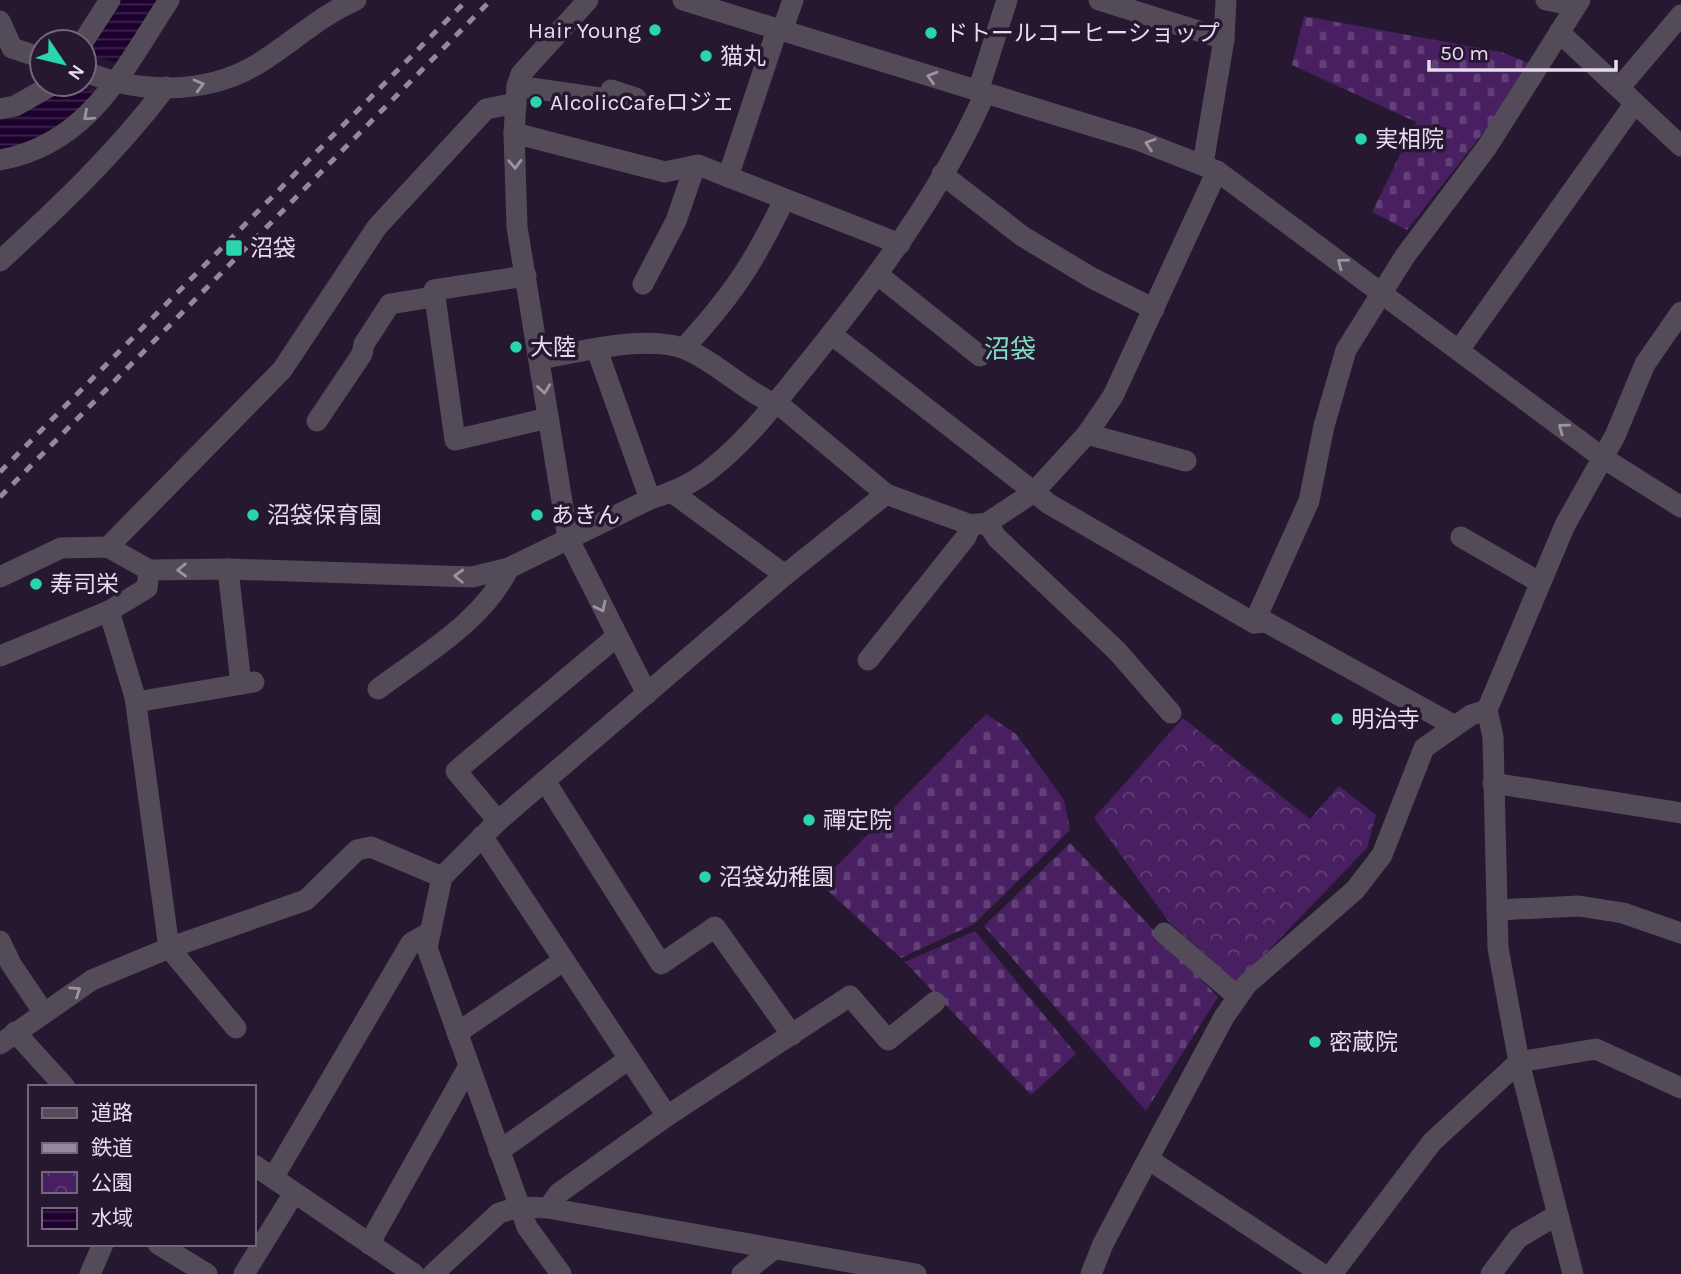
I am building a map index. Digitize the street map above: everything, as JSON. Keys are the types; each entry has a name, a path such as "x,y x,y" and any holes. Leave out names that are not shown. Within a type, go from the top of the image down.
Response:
{"street":[{"path":"92,28 110,0"},
{"path":"0,160 24,156 55,140 99,105 111,82 169,0"},
{"path":"98,77 111,82 194,88 255,66 334,10 356,0"},
{"path":"588,0 521,74 514,133 517,227 568,538 647,694"},
{"path":"683,0 1138,140 1210,168 1383,293 1603,458 1681,507"},
{"path":"728,177 779,31 793,0"},
{"path":"0,577 61,548 108,547 149,570 228,569 472,577 509,568 650,499 673,493 719,462 775,404 900,244 972,122 1007,0"},
{"path":"1099,0 1224,39"},
{"path":"868,660 966,537 979,524 1034,492 1087,434 1113,396 1154,309 1210,168 1226,0"},
{"path":"1254,623 1309,501 1324,426 1346,350 1405,256 1487,147 1578,3 1546,0"},
{"path":"1620,87 1681,15"},
{"path":"0,21 12,48 28,53"},
{"path":"1559,32 1681,146"},
{"path":"0,261 74,193 130,135 166,87"},
{"path":"108,547 282,370 377,227 485,108 517,94 607,99 611,90 636,98"},
{"path":"0,109 15,106 29,98"},
{"path":"1459,351 1635,103"},
{"path":"514,133 665,172 695,166 900,244"},
{"path":"643,284 676,220 695,166"},
{"path":"942,174 1023,236 1092,278 1154,309"},
{"path":"684,348 727,300 757,256 784,200"},
{"path":"877,274 980,356"},
{"path":"526,276 434,290 455,440 548,418"},
{"path":"317,421 362,354 364,344 390,304 433,297"},
{"path":"1573,1274 1519,1062 1498,948 1493,737 1486,710 1565,525 1603,458 1645,364 1681,312"},
{"path":"831,334 1049,504 1254,623 1266,622 1455,726"},
{"path":"540,359 647,343 684,348 765,402 782,407 886,494 979,524 1117,651 1171,713"},
{"path":"597,349 650,499"},
{"path":"1087,434 1186,461"},
{"path":"673,493 785,575"},
{"path":"561,1274 527,1227 426,948 442,877 498,821 785,575 886,494"},
{"path":"1461,537 1539,582"},
{"path":"378,689 475,616 497,592 509,568"},
{"path":"136,702 247,683 228,569"},
{"path":"0,656 109,611 147,588 149,570"},
{"path":"109,611 136,702 169,948 236,1028"},
{"path":"498,821 456,771 616,637"},
{"path":"1091,1274 1103,1244 1148,1158 1247,984 1355,890 1382,855 1424,748 1455,726 1486,710"},
{"path":"545,781 661,964 715,927 792,1035"},
{"path":"1493,783 1681,813"},
{"path":"482,836 667,1116"},
{"path":"63,1085 7,1038 92,980 169,948 306,900 357,850 371,847 442,877"},
{"path":"1497,910 1579,906 1623,913 1681,933"},
{"path":"272,1178 411,943 430,932"},
{"path":"1164,933 1238,997"},
{"path":"0,941 11,964 44,1013"},
{"path":"457,1033 563,961"},
{"path":"548,1208 559,1193 667,1116 850,996 888,1040 935,1002"},
{"path":"1332,1274 1432,1142 1519,1062 1596,1049 1681,1088"},
{"path":"499,1151 629,1059"},
{"path":"369,1244 469,1066"},
{"path":"1148,1158 1322,1274"},
{"path":"256,1166 414,1274"},
{"path":"244,1274 294,1194"},
{"path":"433,1274 499,1213 519,1207 548,1208 916,1274"},
{"path":"1491,1274 1518,1238 1558,1215"},
{"path":"90,1274 102,1246"},
{"path":"161,1246 207,1274"},
{"path":"742,1274 774,1249"}],"green space":[{"path":"1304,16 1501,52 1529,63 1494,119 1407,230 1372,212 1416,122 1292,65"},
{"path":"986,714 1016,734 1064,800 1070,830 974,924 901,958 826,889 823,880"},
{"path":"1183,718 1310,819 1339,786 1376,815 1367,848 1237,983 1169,922 1094,818"},
{"path":"1070,843 1218,997 1146,1111 984,926"},
{"path":"975,931 1076,1054 1031,1095 905,962"}],"water":[{"path":"119,0 160,0 98,95 98,33"},
{"path":"36,98 96,98 61,130 0,154 0,117"}],"pier":[{"path":"98,57 120,64 101,94 98,93"}],"railway":[{"path":"0,472 467,0"},
{"path":"0,497 491,0"}],"place":[{"name":"Hair Young","path":"655,30"},
{"name":"ドトールコーヒーショップ","path":"931,33"},
{"name":"猫丸","path":"706,56"},
{"name":"AlcolicCafeロジェ","path":"536,102"},
{"name":"実相院","path":"1361,139"},
{"name":"沼袋","path":"234,248"},
{"name":"大陸","path":"516,347"},
{"name":"沼袋保育園","path":"253,515"},
{"name":"あきん","path":"537,515"},
{"name":"寿司栄","path":"36,584"},
{"name":"明治寺","path":"1337,719"},
{"name":"禪定院","path":"809,820"},
{"name":"沼袋幼稚園","path":"705,877"},
{"name":"密蔵院","path":"1315,1042"}],"district":[{"name":"沼袋","path":"1010,349"}]}
